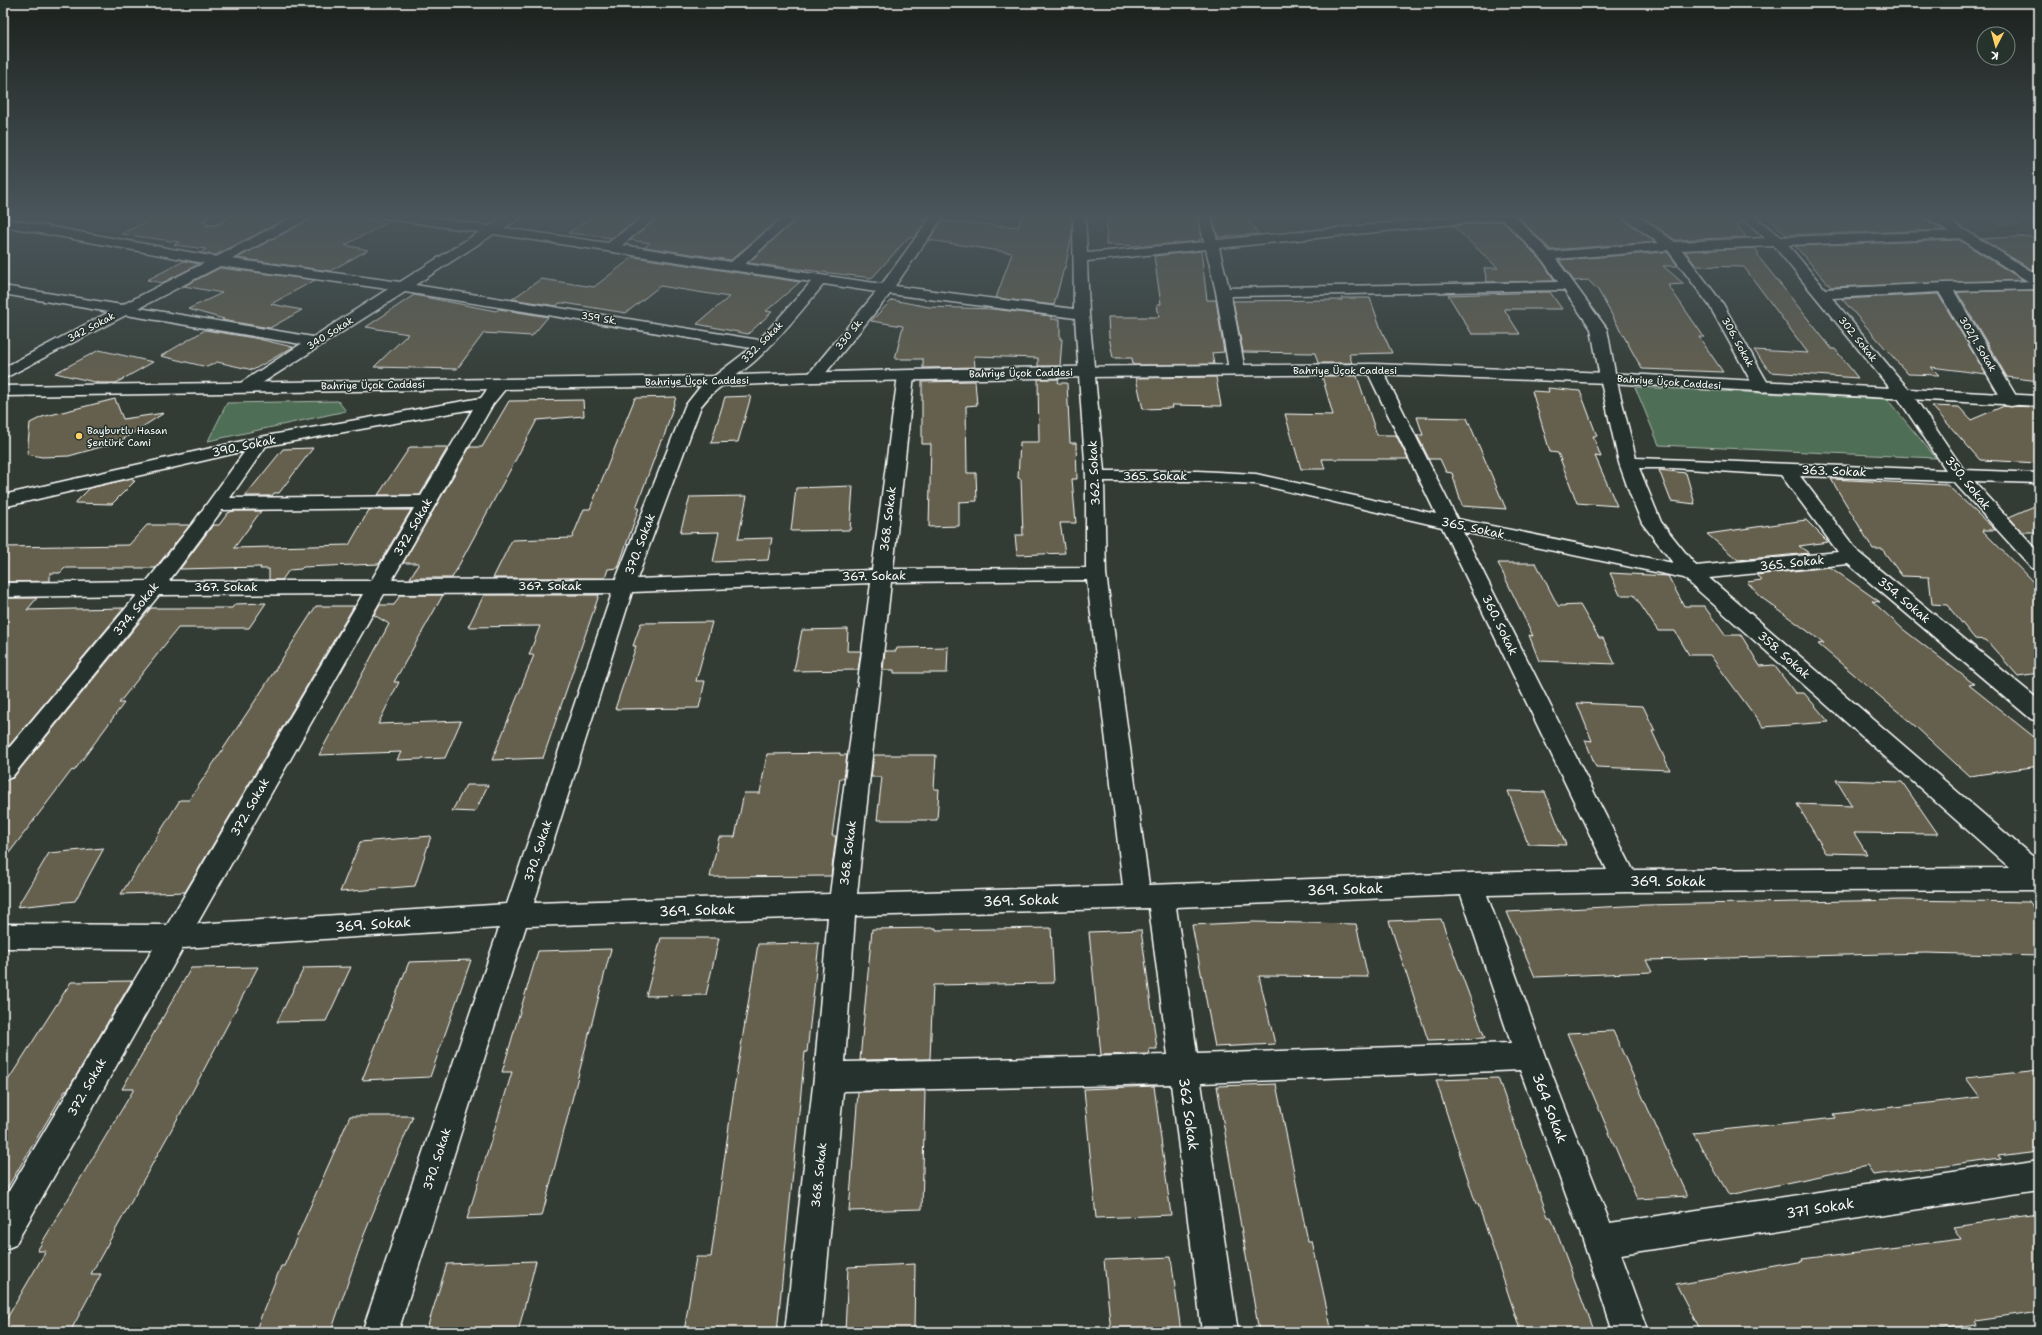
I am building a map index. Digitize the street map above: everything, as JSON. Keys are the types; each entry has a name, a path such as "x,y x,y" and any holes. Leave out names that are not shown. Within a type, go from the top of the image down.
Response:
{"street":[{"name":"342 Sokak","path":"3,374 188,276"},
{"name":"359 Sk.","path":"326,276 402,287 763,345"},
{"name":"340 Sokak","path":"245,387 419,276"},
{"path":"799,276 1082,314"},
{"name":"330 Sk.","path":"814,377 895,276"},
{"name":"362. Sokak","path":"1081,276 1082,314 1095,476 1096,574 1149,896"},
{"path":"1219,276 1237,370"},
{"name":"358. Sokak","path":"1562,276 1599,329 1608,378 1628,463 1652,523 1691,573 2039,879"},
{"name":"306. Sokak","path":"1695,276 1716,304 1762,387"},
{"name":"302. Sokak","path":"1806,276 1904,395"},
{"path":"2028,276 2039,283"},
{"name":"332. Sokak","path":"715,381 737,368 763,345 820,280"},
{"path":"1821,294 2039,283"},
{"path":"1223,292 1569,286"},
{"name":"302/1. Sokak","path":"1944,287 2012,401"},
{"path":"3,290 314,342"},
{"name":"Bahriye Üçok Caddesi","path":"3,391 715,381 814,377 1087,372 1374,369 1608,378 2012,401 2039,401"},
{"name":"360. Sokak","path":"1374,369 1625,881"},
{"name":"368. Sokak","path":"803,1332 829,1077 842,906 906,375"},
{"name":"370. Sokak","path":"380,1332 624,586 693,406 705,389 715,381"},
{"name":"372. Sokak","path":"3,1233 427,502 486,402 502,383"},
{"name":"350. Sokak","path":"1904,395 1960,477 2039,564"},
{"name":"390. Sokak","path":"3,501 260,442 486,402"},
{"name":"374. Sokak","path":"3,771 153,588 218,504 260,442"},
{"name":"363. Sokak","path":"1628,463 1672,463 1786,470 1960,477 2039,478"},
{"name":"354. Sokak","path":"1786,470 1852,557 2039,713"},
{"name":"365. Sokak","path":"1095,476 1198,476 1256,479 1450,523 1691,573 1852,557"},
{"path":"218,504 427,502"},
{"name":"367. Sokak","path":"3,590 624,586 881,576 1096,574"},
{"name":"369. Sokak","path":"3,936 174,937 517,915 842,906 1470,884 1625,881 2039,879"},
{"name":"364 Sokak","path":"1470,884 1530,1056 1600,1241 1631,1332"},
{"name":"362 Sokak","path":"1149,896 1183,1069 1220,1332"},
{"path":"829,1077 1183,1069 1530,1056"},
{"name":"371 Sokak","path":"1600,1241 2039,1174"}],"green space":[{"path":"1635,387 1887,399 1936,458 1659,445"},
{"path":"338,401 346,411 208,441 227,403"}],"building":[{"path":"154,276 175,276 162,283 147,280"},
{"path":"203,276 286,276 315,280 271,304 302,310 270,328 222,320 224,319 188,309 222,293 184,286"},
{"path":"608,276 762,276 800,282 766,311 772,312 748,334 697,324 729,297 660,286 626,313 564,303 559,303 557,306 512,299 541,279 594,287"},
{"path":"858,276 874,276 872,278"},
{"path":"1004,276 1062,276 1054,305 996,298"},
{"path":"1157,276 1204,276 1207,300 1216,300 1224,352 1212,353 1214,364 1133,365 1132,358 1113,358 1109,337 1108,317 1159,317 1157,304 1161,304"},
{"path":"1486,276 1552,276 1555,281 1487,282"},
{"path":"1571,276 1675,276 1684,284 1668,285 1704,337 1699,337 1723,372 1642,369 1598,290 1588,280 1574,281"},
{"path":"1751,276 1774,276 1832,349 1835,349 1858,378 1770,372 1754,350 1808,353"},
{"path":"1822,276 2017,276 2023,280 1831,287"},
{"path":"2039,290 2039,381 2007,377 1957,292"},
{"path":"1550,292 1562,309 1504,309 1520,334 1472,334 1448,295"},
{"path":"1938,294 1986,374 1931,367 1939,375 1908,374 1842,299"},
{"path":"414,295 496,311 499,309 548,317 532,336 484,333 457,369 374,367 408,334 366,327"},
{"path":"1341,298 1370,298 1381,329 1392,353 1349,354 1352,363 1318,363 1315,353 1243,352 1233,301 1342,300"},
{"path":"892,300 929,307 993,309 1051,316 1051,319 1060,319 1060,339 1062,339 1060,366 1038,366 1038,358 974,356 975,367 923,368 923,359 895,359 903,326 871,321"},
{"path":"205,330 254,338 293,347 253,370 217,362 207,367 161,356"},
{"path":"99,350 153,362 116,383 99,383 55,373"},
{"path":"1322,376 1357,376 1377,435 1396,435 1408,459 1322,459 1325,469 1301,469 1285,414 1333,415"},
{"path":"1216,377 1221,406 1172,405 1173,408 1143,409 1136,378"},
{"path":"1038,379 1059,379 1058,383 1067,383 1070,443 1076,443 1077,479 1072,479 1076,523 1060,523 1065,553 1017,555 1015,535 1023,535 1021,479 1018,478 1020,442 1039,442"},
{"path":"975,381 977,405 966,406 967,473 976,473 977,501 959,502 959,526 929,527 931,444 922,444 922,382"},
{"path":"1548,388 1580,391 1597,436 1593,436 1601,457 1595,456 1617,506 1577,503 1558,453 1550,452 1532,391 1549,392"},
{"path":"751,396 738,442 711,443 725,397"},
{"path":"676,397 663,440 661,440 636,508 639,508 618,568 608,569 605,578 493,578 512,540 572,538 584,509 590,509 635,398"},
{"name":"Bayburtlu Hasan Şentürk Cami","path":"115,399 123,419 164,413 119,442 69,456 42,457 27,454 30,423 42,417"},
{"path":"583,400 584,416 537,420 452,578 410,578 419,563 403,563 470,447 482,447 509,401"},
{"path":"1932,406 1959,407 1971,420 2004,406 2039,407 2039,463 1980,460"},
{"path":"1417,417 1467,418 1506,509 1462,506 1452,473 1446,472 1440,459 1429,459 1417,435 1423,435"},
{"path":"410,447 448,447 420,495 378,495"},
{"path":"313,448 279,493 274,493 272,496 245,496 283,449"},
{"path":"1659,470 1686,473 1695,504 1671,501"},
{"path":"1831,479 1947,485 1996,530 1982,530 2039,588 2039,673 2018,676 1986,640 1975,639 1947,605 1932,604 1929,577 1902,576 1882,549 1873,549"},
{"path":"124,480 135,481 112,504 75,503 90,488"},
{"path":"853,486 850,530 791,531 796,488"},
{"path":"747,496 738,539 772,538 768,560 713,562 719,532 680,533 690,497"},
{"path":"2039,504 2039,532 2022,532 2009,517"},
{"path":"369,510 411,510 379,564 303,567 301,569 289,570 282,580 269,580 269,569 260,569 261,567 180,569 213,525 219,525 228,513 233,511 261,511 234,548 349,545"},
{"path":"1806,520 1828,542 1799,546 1809,553 1738,560 1707,534"},
{"path":"147,525 190,525 155,568 65,568 60,573 50,573 50,581 3,582 3,547 129,545"},
{"path":"1498,563 1536,563 1558,606 1580,605 1599,638 1603,638 1615,664 1539,661 1529,635 1533,636"},
{"path":"1830,567 1880,602 1872,601 1904,630 1974,684 1969,685 2039,741 2039,766 1969,776 1915,726 1818,644 1824,643 1762,598 1747,582 1762,580 1756,575"},
{"path":"1610,573 1668,576 1684,606 1704,606 1725,635 1741,635 1760,666 1774,665 1795,693 1804,693 1829,722 1763,727 1710,655 1689,655 1675,631 1658,631 1634,595 1620,595"},
{"path":"400,595 443,595 394,682 399,682 378,724 461,721 445,758 397,760 401,752 319,755 389,624 374,615 379,605 394,605"},
{"path":"484,595 599,595 543,758 492,760 534,655 529,655 540,626 468,627"},
{"path":"3,598 37,598 27,610 124,608 3,753"},
{"path":"266,603 249,628 178,628 119,703 124,703 74,771 72,770 3,861 3,781 13,778 151,608 232,608 235,604"},
{"path":"316,606 354,606 185,892 121,894 180,800 189,800"},
{"path":"712,622 696,681 705,681 699,708 615,709 636,646 633,646 641,623"},
{"path":"848,629 847,651 861,651 858,670 794,671 802,630"},
{"path":"948,647 947,673 894,673 894,670 883,670 885,651 896,651 897,648"},
{"path":"1577,703 1643,706 1655,731 1652,731 1670,770 1596,767 1585,740 1592,741"},
{"path":"840,753 840,755 847,755 844,778 840,778 832,836 836,836 831,876 710,877 719,837 735,837 744,793 760,793 767,754"},
{"path":"874,755 936,755 934,789 939,789 937,820 877,820 882,777 871,777"},
{"path":"1836,780 1902,782 1938,834 1854,833 1867,854 1826,853 1797,804 1852,806"},
{"path":"466,785 488,785 475,812 452,811"},
{"path":"1508,791 1545,792 1566,845 1528,844"},
{"path":"431,836 415,886 340,892 360,842"},
{"path":"104,848 75,901 17,907 49,853"},
{"path":"1903,900 2029,902 2039,916 2039,956 1926,953 1646,960 1652,972 1535,977 1507,912 1645,905"},
{"path":"1441,919 1485,1038 1428,1040 1389,921"},
{"path":"1254,922 1356,924 1368,977 1259,976 1275,1044 1215,1047 1192,925"},
{"path":"936,928 936,930 1051,928 1054,983 933,985 930,1059 860,1060 872,929"},
{"path":"1141,930 1157,1049 1149,1049 1150,1054 1101,1055 1089,932"},
{"path":"661,938 719,938 706,995 646,996"},
{"path":"819,943 807,1052 805,1052 777,1332 684,1332 696,1257 711,1257 734,1089 758,944"},
{"path":"611,949 542,1216 467,1219 512,1072 502,1072 538,951"},
{"path":"471,960 430,1077 362,1080 409,962"},
{"path":"258,967 189,1098 91,1274 101,1274 70,1332 3,1332 3,1325 46,1251 37,1251 134,1089 122,1089 191,968"},
{"path":"351,967 326,1021 277,1022 304,968"},
{"path":"132,981 3,1195 3,1088 71,982"},
{"path":"1613,1031 1688,1196 1637,1199 1567,1033"},
{"path":"2039,1070 2039,1150 1998,1155 2001,1159 1873,1175 1867,1166 1729,1195 1693,1133 1836,1118 1834,1114 1980,1097 1966,1078"},
{"path":"1498,1078 1548,1217 1551,1217 1594,1332 1521,1332 1478,1204 1476,1204 1436,1080"},
{"path":"1276,1084 1308,1241 1312,1241 1332,1332 1259,1332 1217,1086"},
{"path":"1154,1086 1171,1215 1096,1218 1084,1089"},
{"path":"925,1091 922,1209 849,1211 858,1092"},
{"path":"350,1116 413,1116 364,1235 331,1332 255,1332 281,1266 284,1266"},
{"path":"2039,1215 2039,1311 1975,1320 1977,1324 1913,1332 1701,1332 1676,1284 1803,1261 1802,1259 1961,1239 1953,1227"},
{"path":"1171,1257 1181,1332 1111,1332 1104,1260"},
{"path":"536,1261 518,1332 426,1332 447,1264"},
{"path":"915,1264 914,1332 845,1332 848,1267"}],"place":[{"name":"Bayburtlu Hasan Şentürk Cami","path":"79,436"}]}
